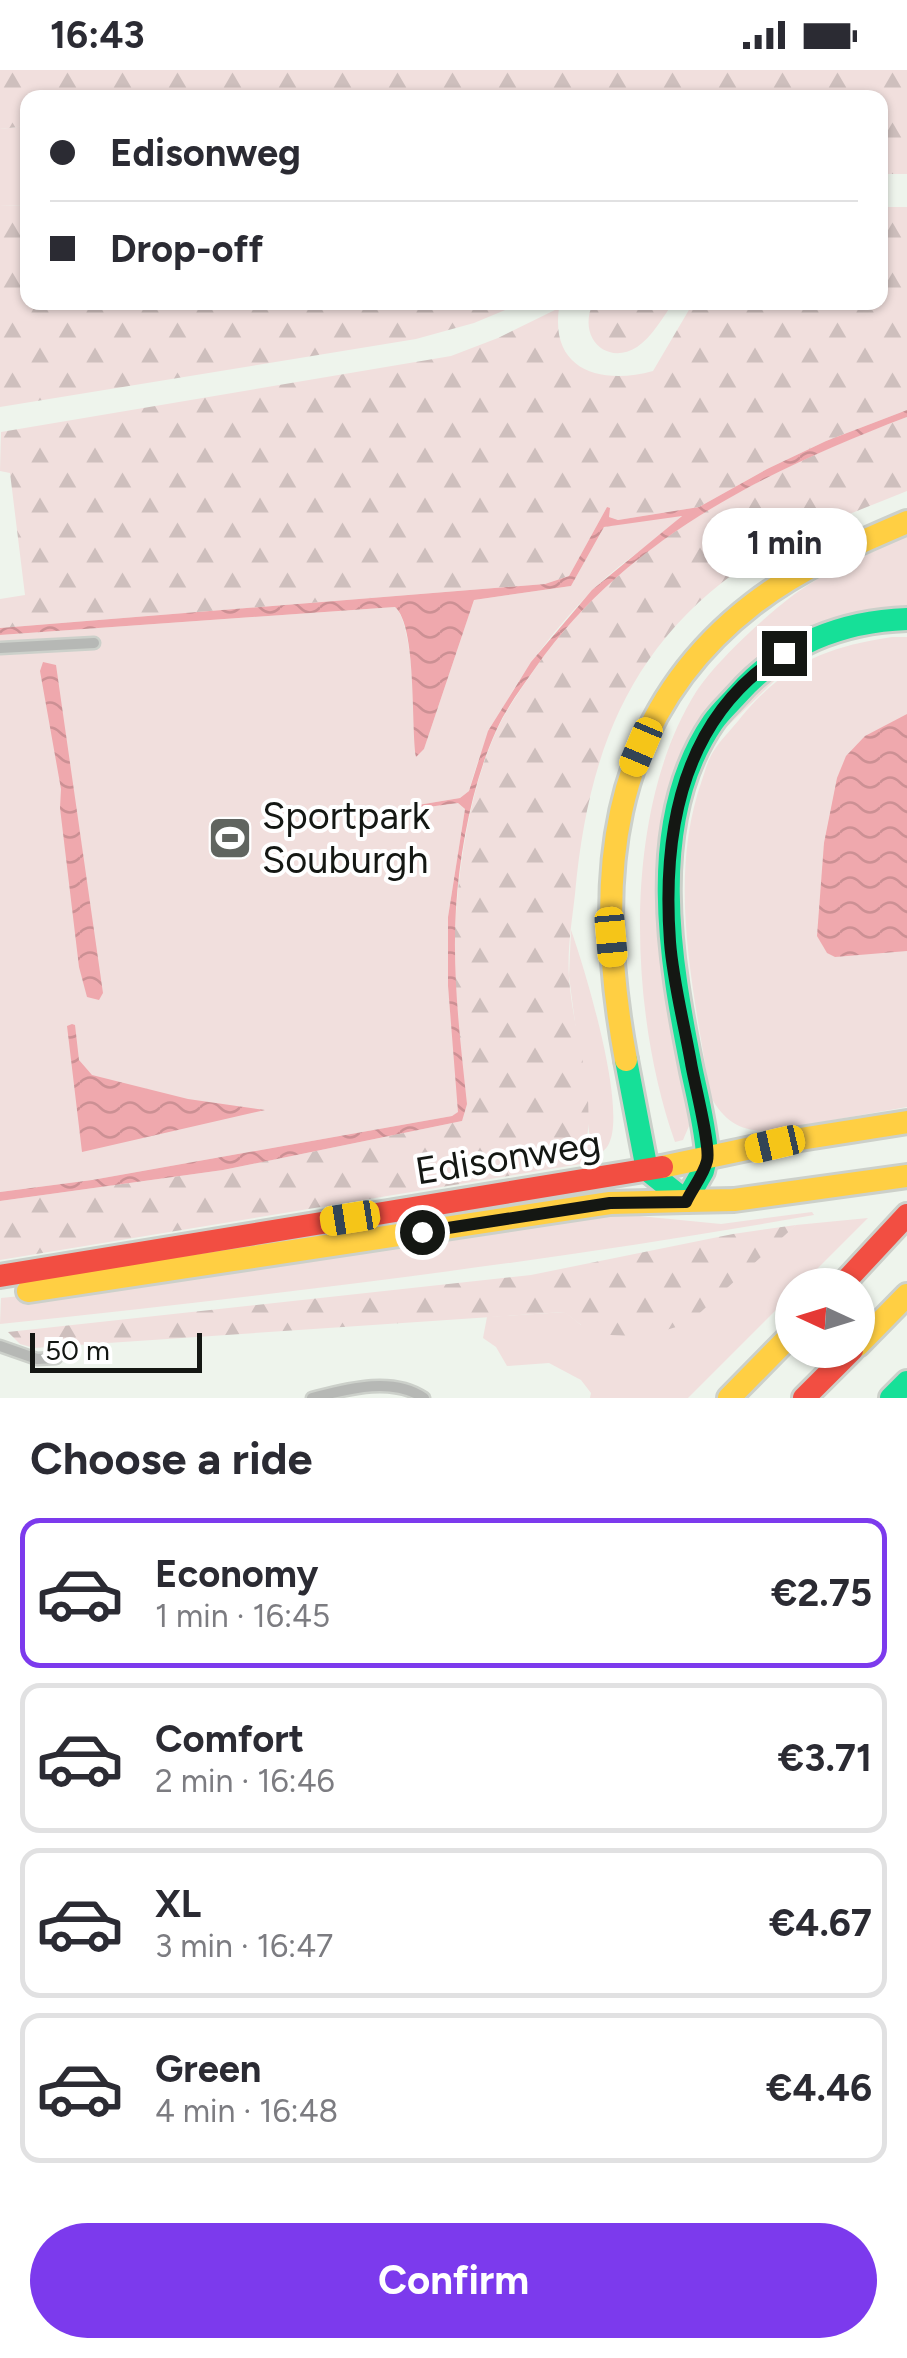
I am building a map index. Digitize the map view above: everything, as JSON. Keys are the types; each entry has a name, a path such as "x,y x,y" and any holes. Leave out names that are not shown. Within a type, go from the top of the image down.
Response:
{"main road":[{"path":"907,522 798,574 718,634 688,665 666,696 631,771 619,809 609,914 620,1015 647,1170 686,1202 708,1159 670,946 668,880 672,831 685,776 732,696 766,664 802,642 843,627 907,618"},
{"name":"Edisonweg","path":"0,1276 647,1170 907,1122"},
{"name":"Edisonweg","path":"0,1295 610,1203 734,1200 907,1176"},
{"path":"858,1268 907,1215"},
{"path":"875,1327 907,1295"},
{"path":"729,1398 775,1351"},
{"path":"804,1398 834,1368"},
{"path":"891,1398 907,1382"}],"lane":[{"path":"0,648 94,643"},
{"path":"0,1346 37,1358 56,1358"},
{"path":"312,1398 383,1386 410,1390 424,1398"}],"green space":[{"path":"0,70 907,70 907,174 888,174 888,90 20,90 20,127 0,129"},
{"path":"20,127 20,206 0,205 0,129"},
{"path":"0,205 20,206 20,310 505,310 416,339 0,407"},
{"path":"888,207 907,207 907,410 826,441 699,507 618,520 609,517 607,507 569,576 545,584 0,628 0,599 25,595 10,473 0,471 1,432 451,356 555,310 559,310 558,329 563,346 571,359 584,368 616,376 653,371 689,310 888,310"},
{"path":"591,310 668,310 642,343 615,353 606,351 592,337"},
{"path":"907,417 907,491 797,536 736,572 697,604 665,638 618,714 589,799 569,946 572,1001 589,1117 581,1164 0,1260 0,1201 223,1170 462,1121 454,983 459,880 481,772 509,707 572,622 655,546 751,486"},
{"name":"Sportpark Souburgh","path":"682,515 610,574 544,645 491,731 469,791 460,798 412,806 413,809 458,803 465,809 448,917 448,986 459,1112 92,1180 0,1192 0,635 395,607 410,654 416,756 424,749 474,600 571,586 604,527"},
{"path":"907,536 907,609 841,616 671,781 689,1126 683,1140 675,1142 648,1034 640,913 644,853 655,795 672,740 705,680 773,611 824,575"},
{"path":"907,637 907,1107 771,1131 751,1130 728,1119 710,1096 691,978 686,858 702,780 720,743 775,683 827,653"},
{"path":"571,930 602,1040 613,1105 613,1130 607,1147 581,1164 590,1139 569,976"},
{"path":"812,1212 814,1215 510,1263 0,1324 1,1298 619,1214 721,1224"},
{"path":"868,1218 818,1268 775,1268 775,1311 688,1398 590,1398 591,1393 581,1380 549,1363 507,1366 496,1347 483,1338 487,1317 565,1312 581,1325 731,1281 796,1225"},
{"path":"796,1225 692,1320 646,1334 598,1333 564,1312 34,1348 20,1344 8,1332 531,1275"}],"water":[{"path":"907,410 907,417 751,486 655,546 572,622 509,706 488,751 474,795 458,886 456,982 467,1104 462,1121 223,1170 0,1201 0,1192 92,1180 458,1112 448,986 448,917 465,809 458,803 413,809 412,806 460,798 469,791 488,731 531,662 592,590 682,516 604,527 571,586 474,600 424,749 416,757 410,655 402,618 395,607 0,635 0,628 545,584 569,576 607,507 609,517 618,520 699,507 826,441"},
{"path":"43,662 56,665 103,993 99,1000 87,997 79,967 61,789 40,671"},
{"path":"907,714 907,951 835,957 827,953 817,936 824,843 837,778 846,756 865,736"},
{"path":"72,1024 79,1060 92,1075 188,1099 265,1110 82,1152 67,1026"}],"traffic: fast":[{"path":"626,1060 647,1170 686,1201 703,1171 707,1154 676,984 669,893 678,803 692,761 719,715 755,677 793,649 837,631 907,619"},
{"path":"891,1398 907,1382"}],"traffic: slow":[{"path":"626,1060 611,932 613,871 621,811 638,754 665,700 703,650 753,604 808,568 907,522"},
{"path":"662,1167 775,1143 907,1122"},
{"path":"686,1201 734,1200 907,1176"},
{"path":"28,1291 610,1203 686,1201"},
{"path":"875,1328 907,1295"},
{"path":"729,1398 775,1351"}],"traffic: jam":[{"path":"0,1276 662,1167"},
{"path":"858,1268 907,1215"},
{"path":"804,1398 834,1368"}],"place":[{"name":"Sportpark Souburgh","path":"230,838"}],"route":[{"path":"422,1232 610,1203 686,1202 708,1159 670,946 668,880 672,831 685,776 706,735 732,696 784,653"}]}
